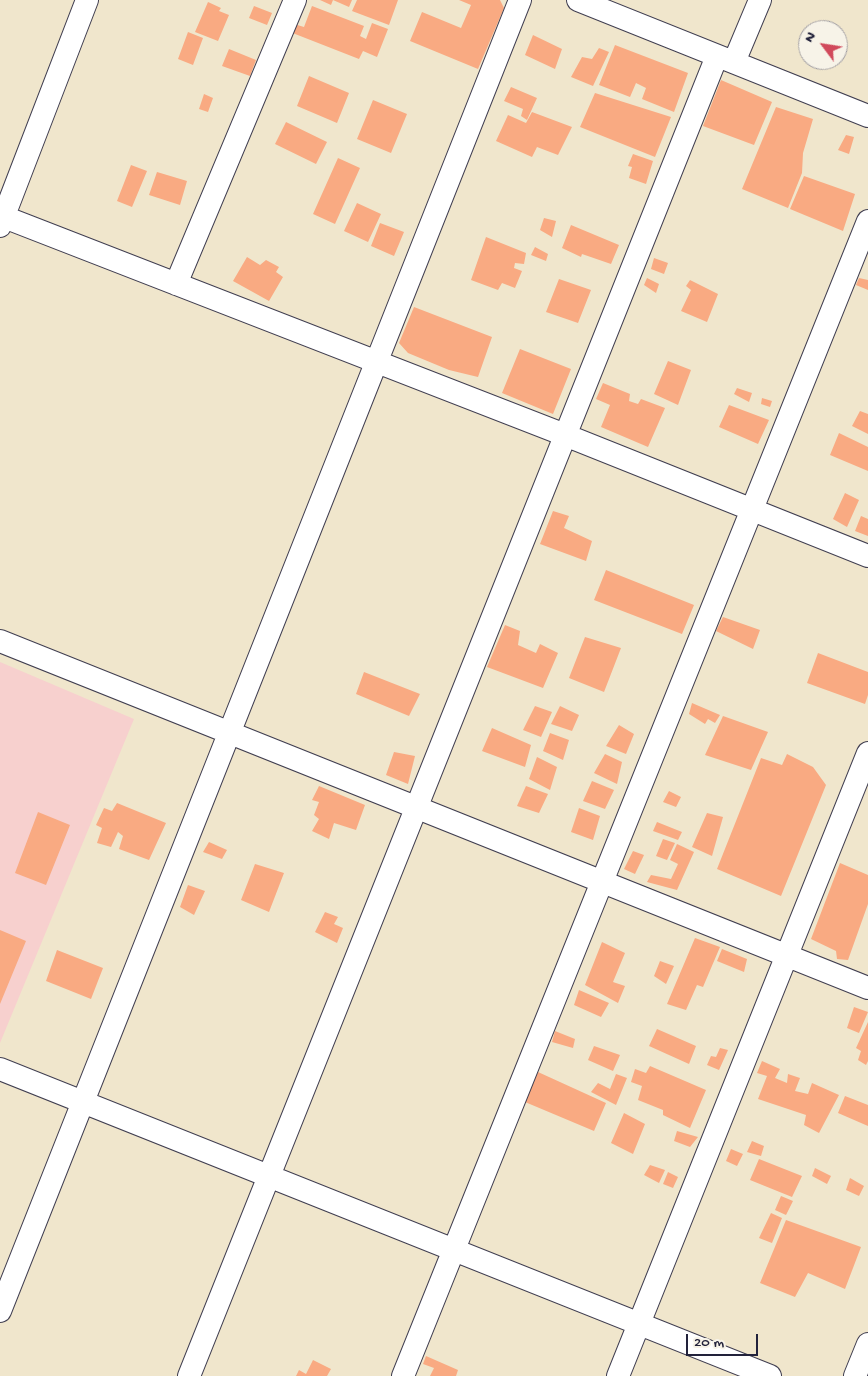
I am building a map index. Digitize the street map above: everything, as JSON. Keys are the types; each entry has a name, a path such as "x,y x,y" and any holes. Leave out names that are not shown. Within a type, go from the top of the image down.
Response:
{"street":[{"path":"87,0 2,222 176,284 377,361 868,556"},
{"path":"176,284 295,0"},
{"path":"2,1298 83,1101 520,0"},
{"path":"578,0 868,116"},
{"path":"188,1376 565,435 726,59 760,0"},
{"path":"403,1376 868,221"},
{"path":"0,641 868,988"},
{"path":"618,1376 868,753"},
{"path":"0,1069 770,1376"},
{"path":"855,1376 868,1344"}],"shaded area":[{"path":"0,662 134,719 0,1043"}],"building":[{"path":"320,0 333,0 331,5"},
{"path":"333,0 352,0 349,7"},
{"path":"357,0 398,0 389,25 352,11"},
{"path":"459,0 500,0 504,8 478,69 410,41 422,12 461,28 471,5"},
{"path":"208,2 221,8 219,11 229,15 218,41 195,32"},
{"path":"254,6 272,13 267,25 249,18"},
{"path":"312,6 364,26 360,36 366,39 372,23 388,29 377,57 363,51 359,59 290,32 294,24 304,27"},
{"path":"188,32 203,38 193,65 178,59"},
{"path":"533,35 562,49 555,69 525,55"},
{"path":"615,45 688,73 674,112 642,99 646,88 636,83 630,97 599,85"},
{"path":"599,48 609,52 593,86 571,77 582,57 592,59"},
{"path":"229,49 256,60 250,76 222,66"},
{"path":"309,76 349,93 337,123 297,106"},
{"path":"721,80 772,102 754,145 703,126"},
{"path":"511,87 537,98 527,120 521,116 523,109 504,101"},
{"path":"595,93 671,117 655,157 580,127"},
{"path":"204,94 213,98 208,112 199,109"},
{"path":"373,100 407,114 391,153 357,139"},
{"path":"776,107 813,119 803,153 802,173 788,208 742,189"},
{"path":"532,112 572,127 558,155 537,147 532,157 496,141 508,115 526,123"},
{"path":"286,122 327,142 316,164 275,144"},
{"path":"846,135 854,137 849,154 838,150"},
{"path":"633,154 653,161 646,184 629,178 632,167 628,166"},
{"path":"338,158 360,168 335,224 313,214"},
{"path":"131,165 147,171 132,207 117,201"},
{"path":"157,172 187,181 180,205 149,195"},
{"path":"804,176 855,194 843,231 790,209"},
{"path":"357,203 381,214 368,242 344,231"},
{"path":"544,218 556,221 552,237 540,230"},
{"path":"380,223 404,232 394,256 371,246"},
{"path":"571,225 619,245 611,264 582,254 581,257 562,248"},
{"path":"486,237 526,253 524,264 515,263 514,268 522,271 515,288 502,283 498,290 471,280"},
{"path":"535,247 548,254 546,261 531,255"},
{"path":"247,257 260,265 266,260 279,267 276,272 283,277 269,301 233,281"},
{"path":"654,258 668,263 664,274 651,269"},
{"path":"647,278 659,284 656,293 644,285"},
{"path":"859,278 868,280 868,290 856,285"},
{"path":"559,279 591,290 578,323 546,312"},
{"path":"690,280 718,294 707,322 681,311 691,290 686,286"},
{"path":"414,307 492,337 478,377 449,370 408,353 399,343"},
{"path":"520,349 571,369 553,414 502,393"},
{"path":"668,361 691,370 678,405 654,394"},
{"path":"603,383 630,394 629,401 638,404 641,399 665,408 648,447 601,427 610,405 596,399"},
{"path":"737,388 752,393 749,402 734,394"},
{"path":"762,398 772,401 770,407 761,404"},
{"path":"729,405 769,420 758,444 719,427"},
{"path":"860,411 868,414 868,434 852,426"},
{"path":"839,433 868,447 868,471 830,455"},
{"path":"845,493 859,500 847,527 833,519"},
{"path":"553,511 569,516 564,528 592,541 586,561 540,544"},
{"path":"861,516 868,519 868,536 855,531"},
{"path":"606,570 694,605 682,634 594,600"},
{"path":"723,617 760,630 753,649 716,631"},
{"path":"505,625 520,631 518,645 536,653 540,644 558,653 543,688 487,667"},
{"path":"585,637 621,648 604,692 569,678"},
{"path":"818,653 868,672 868,695 865,704 807,683"},
{"path":"364,672 420,694 409,716 356,694"},
{"path":"692,703 720,715 715,723 708,719 705,724 689,714"},
{"path":"535,706 552,712 541,737 523,730"},
{"path":"560,706 579,715 572,731 551,724"},
{"path":"723,716 768,732 751,770 705,755"},
{"path":"619,725 634,734 626,754 606,746"},
{"path":"492,728 531,745 525,767 482,751"},
{"path":"550,733 569,740 563,760 543,751"},
{"path":"394,752 415,756 408,784 386,775"},
{"path":"605,754 622,762 617,784 594,773"},
{"path":"787,754 813,767 826,785 781,896 717,869 761,758 782,765"},
{"path":"537,757 557,767 550,790 529,779"},
{"path":"592,781 614,790 605,809 583,801"},
{"path":"319,786 365,805 356,830 334,823 329,839 312,831 319,819 314,815 319,802 312,800"},
{"path":"526,786 548,794 539,813 517,806"},
{"path":"669,791 681,797 676,807 663,802"},
{"path":"117,803 166,823 149,860 119,849 123,836 118,832 111,847 97,843 102,828 96,825 104,808 112,811"},
{"path":"579,808 600,816 593,840 571,832"},
{"path":"38,812 70,825 46,885 15,873"},
{"path":"707,813 723,817 712,856 692,847"},
{"path":"657,822 682,832 678,840 653,831"},
{"path":"663,839 675,843 667,860 656,856"},
{"path":"209,842 227,850 222,859 203,852"},
{"path":"677,844 694,852 677,890 647,882 651,875 671,879 678,864 670,860"},
{"path":"633,851 644,855 635,874 624,869"},
{"path":"840,863 868,875 868,904 848,960 837,959 836,951 811,939"},
{"path":"255,864 284,873 269,912 241,900"},
{"path":"188,885 205,891 194,915 180,907"},
{"path":"325,912 338,917 334,924 343,928 337,943 315,932"},
{"path":"0,930 26,941 0,1004"},
{"path":"695,938 720,947 703,987 697,985 686,1010 667,1004"},
{"path":"602,942 625,953 613,982 625,986 618,1003 585,985"},
{"path":"722,949 747,959 744,972 717,961"},
{"path":"57,950 103,968 91,999 46,981"},
{"path":"660,961 674,966 666,984 654,976"},
{"path":"579,990 609,1003 601,1017 574,1005"},
{"path":"854,1007 868,1012 859,1033 847,1028"},
{"path":"868,1022 868,1061 866,1065 858,1060 861,1051 856,1048"},
{"path":"657,1029 696,1046 689,1064 649,1046"},
{"path":"555,1031 575,1039 573,1048 552,1042"},
{"path":"594,1046 620,1055 613,1071 588,1060"},
{"path":"720,1048 728,1050 719,1070 707,1065 711,1056 716,1057"},
{"path":"762,1061 780,1069 775,1078 787,1083 788,1074 800,1078 795,1091 808,1094 812,1083 839,1095 819,1133 804,1125 806,1115 758,1099 767,1076 757,1073"},
{"path":"650,1066 706,1090 690,1128 663,1115 663,1110 638,1100 642,1086 631,1082 635,1069 646,1073"},
{"path":"538,1072 606,1103 594,1131 525,1102"},
{"path":"616,1074 627,1078 616,1105 591,1092 598,1083 610,1089"},
{"path":"845,1096 868,1105 868,1126 838,1113"},
{"path":"624,1113 645,1124 633,1154 611,1143"},
{"path":"677,1131 698,1137 690,1147 674,1141"},
{"path":"752,1141 764,1146 761,1156 747,1152"},
{"path":"731,1149 743,1154 737,1166 726,1161"},
{"path":"759,1159 802,1176 792,1197 750,1180"},
{"path":"650,1165 665,1170 659,1183 644,1175"},
{"path":"815,1168 831,1176 827,1184 812,1176"},
{"path":"668,1172 678,1177 673,1188 663,1184"},
{"path":"850,1178 864,1186 859,1196 846,1190"},
{"path":"781,1196 793,1201 786,1215 775,1210"},
{"path":"771,1213 782,1218 772,1243 759,1238"},
{"path":"786,1220 861,1247 845,1289 808,1273 795,1297 760,1283"},
{"path":"426,1356 458,1370 456,1376 430,1376 434,1368 423,1364"},
{"path":"313,1360 331,1369 327,1376 296,1376 299,1370 306,1374"}]}
